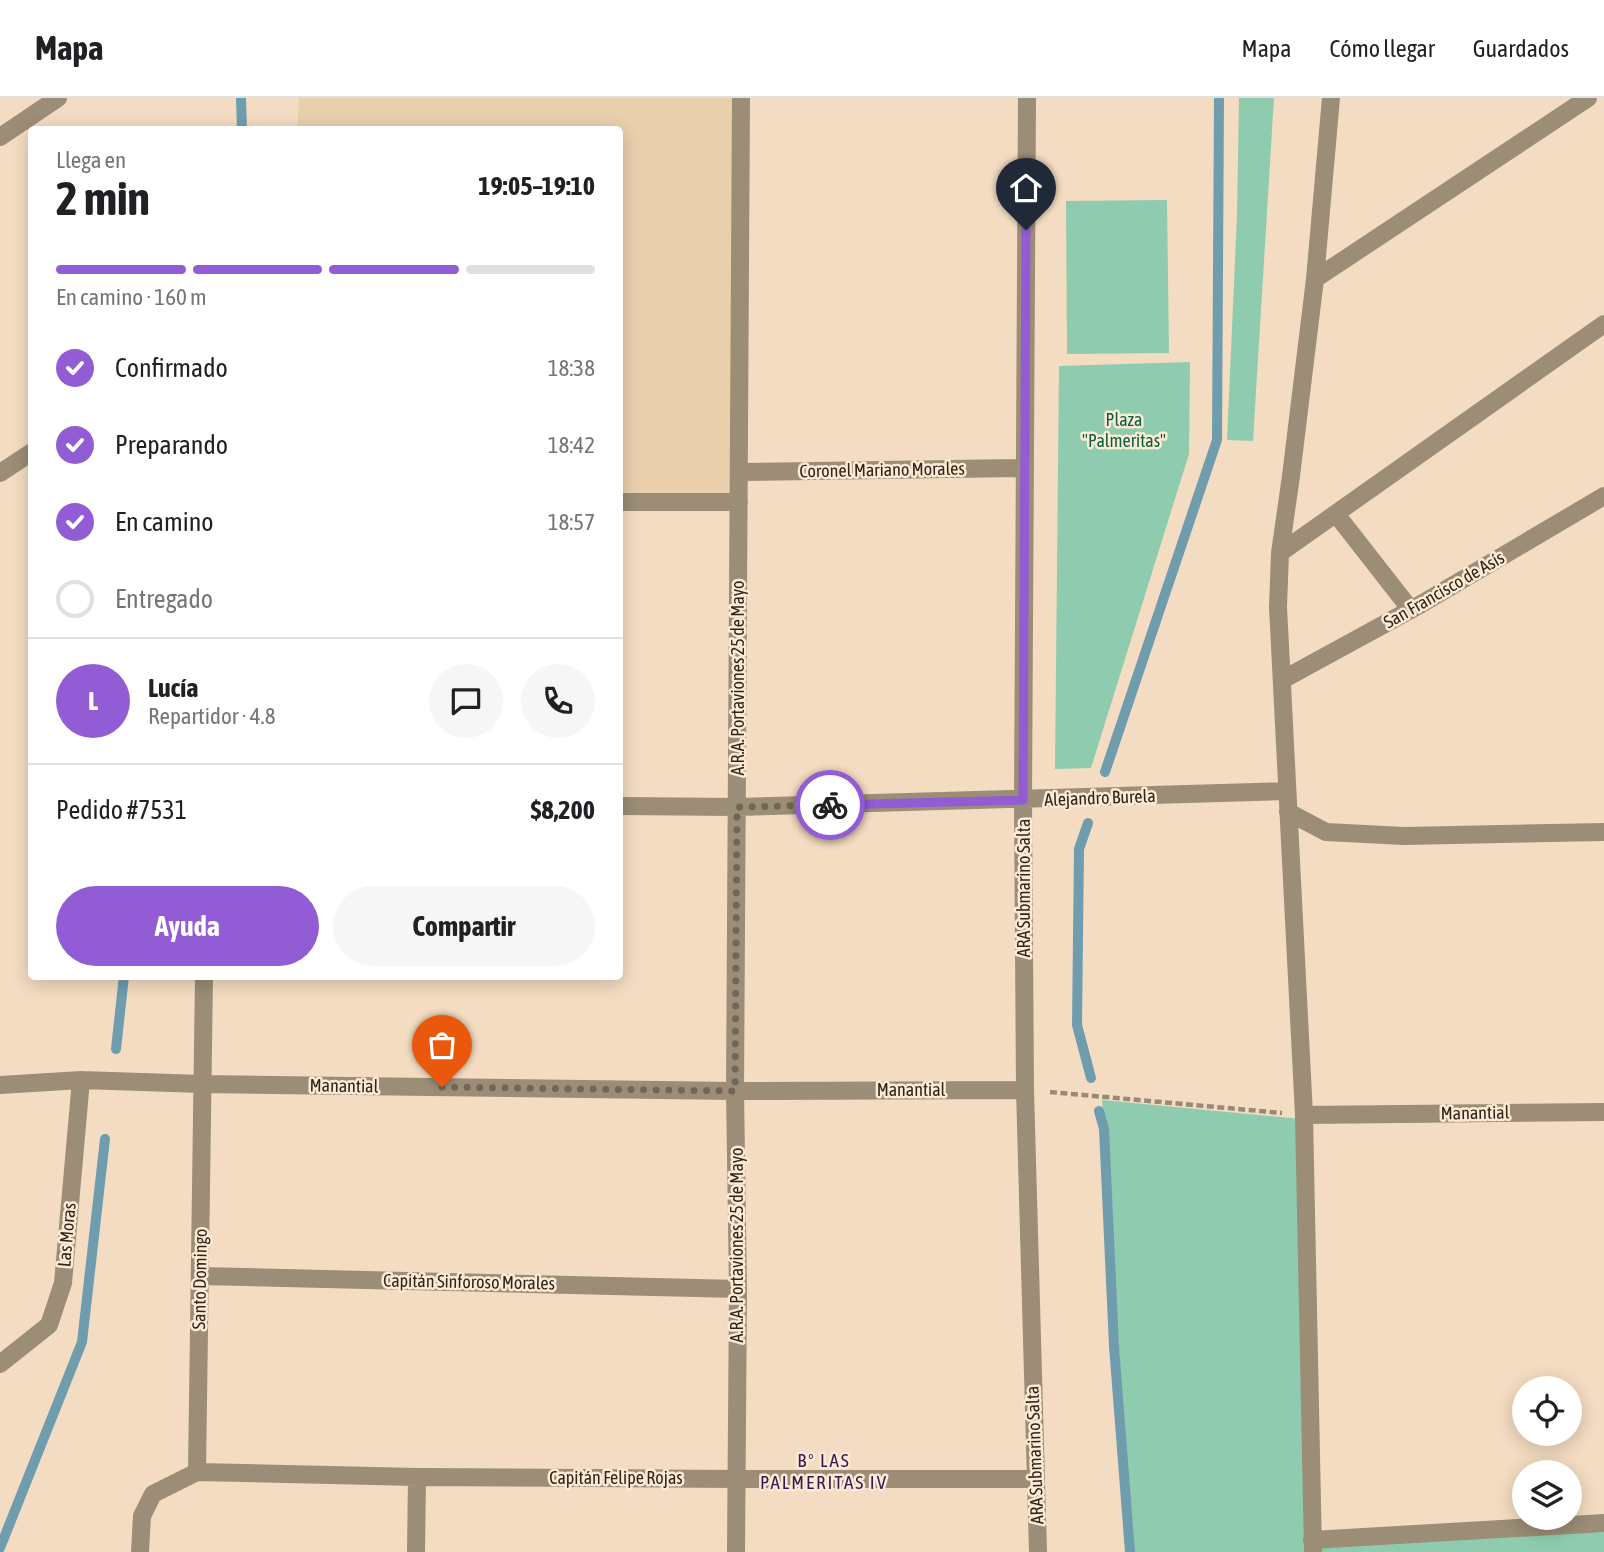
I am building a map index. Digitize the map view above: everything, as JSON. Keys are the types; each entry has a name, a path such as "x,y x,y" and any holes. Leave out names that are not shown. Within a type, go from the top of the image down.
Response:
{"street":[{"path":"0,137 58,98"},
{"name":"A.R.A. Portaviones 25 de Mayo","path":"736,1552 738,1289 735,1091 741,98"},
{"name":"ARA Submarino Salta","path":"1027,98 1023,800 1025,1090 1038,1552"},
{"path":"1331,98 1315,279 1280,553 1278,607 1304,1115 1312,1546 1604,1523"},
{"path":"1315,279 1588,98"},
{"path":"1280,553 1604,324"},
{"path":"0,473 28,455"},
{"name":"Coronel Mariano Morales","path":"739,472 1025,468"},
{"name":"San Francisco de Asís","path":"1282,680 1411,610 1604,496"},
{"path":"623,502 739,502"},
{"path":"1336,514 1411,610"},
{"name":"Alejandro Burela","path":"623,806 737,807 1287,791"},
{"path":"1288,812 1326,832 1404,836 1604,832"},
{"name":"Santo Domingo","path":"197,1472 204,980"},
{"name":"Manantial","path":"0,1085 81,1080 735,1091 1025,1090"},
{"name":"Las Moras","path":"0,1364 48,1325 63,1283 81,1080"},
{"name":"Manantial","path":"1304,1115 1604,1112"},
{"name":"Capitán Sinforoso Morales","path":"200,1276 738,1289"},
{"path":"140,1552 142,1516 153,1494 197,1472"},
{"name":"Capitán Felipe Rojas","path":"197,1472 417,1477 1035,1479"},
{"path":"416,1552 417,1477"}],"path":[{"path":"1025,1090 1304,1115"}],"shaded area":[{"path":"299,98 739,98 735,500 623,498 623,126 297,126"}],"green space":[{"path":"1239,98 1274,98 1253,441 1227,440 1237,216"},
{"path":"1167,200 1169,353 1067,354 1066,201"},
{"name":"Plaza \"Palmeritas\"","path":"1190,362 1189,454 1091,768 1055,769 1059,366"},
{"path":"1102,1100 1301,1119 1310,1541 1604,1529 1604,1552 1133,1552"}],"waterway":[{"path":"241,98 242,126"},
{"path":"1105,772 1217,440 1219,98"},
{"path":"1088,823 1079,849 1077,1025 1091,1078"},
{"path":"116,1049 124,980"},
{"path":"1099,1111 1104,1129 1114,1346 1130,1552"},
{"path":"0,1548 82,1342 105,1139"}],"way so far":[{"path":"442,1087 735,1091 737,807 830,805"}],"district":[{"name":"B° LAS PALMERITAS IV","path":"824,1471"}],"route":[{"path":"830,805 1023,800 1026,230"}]}
